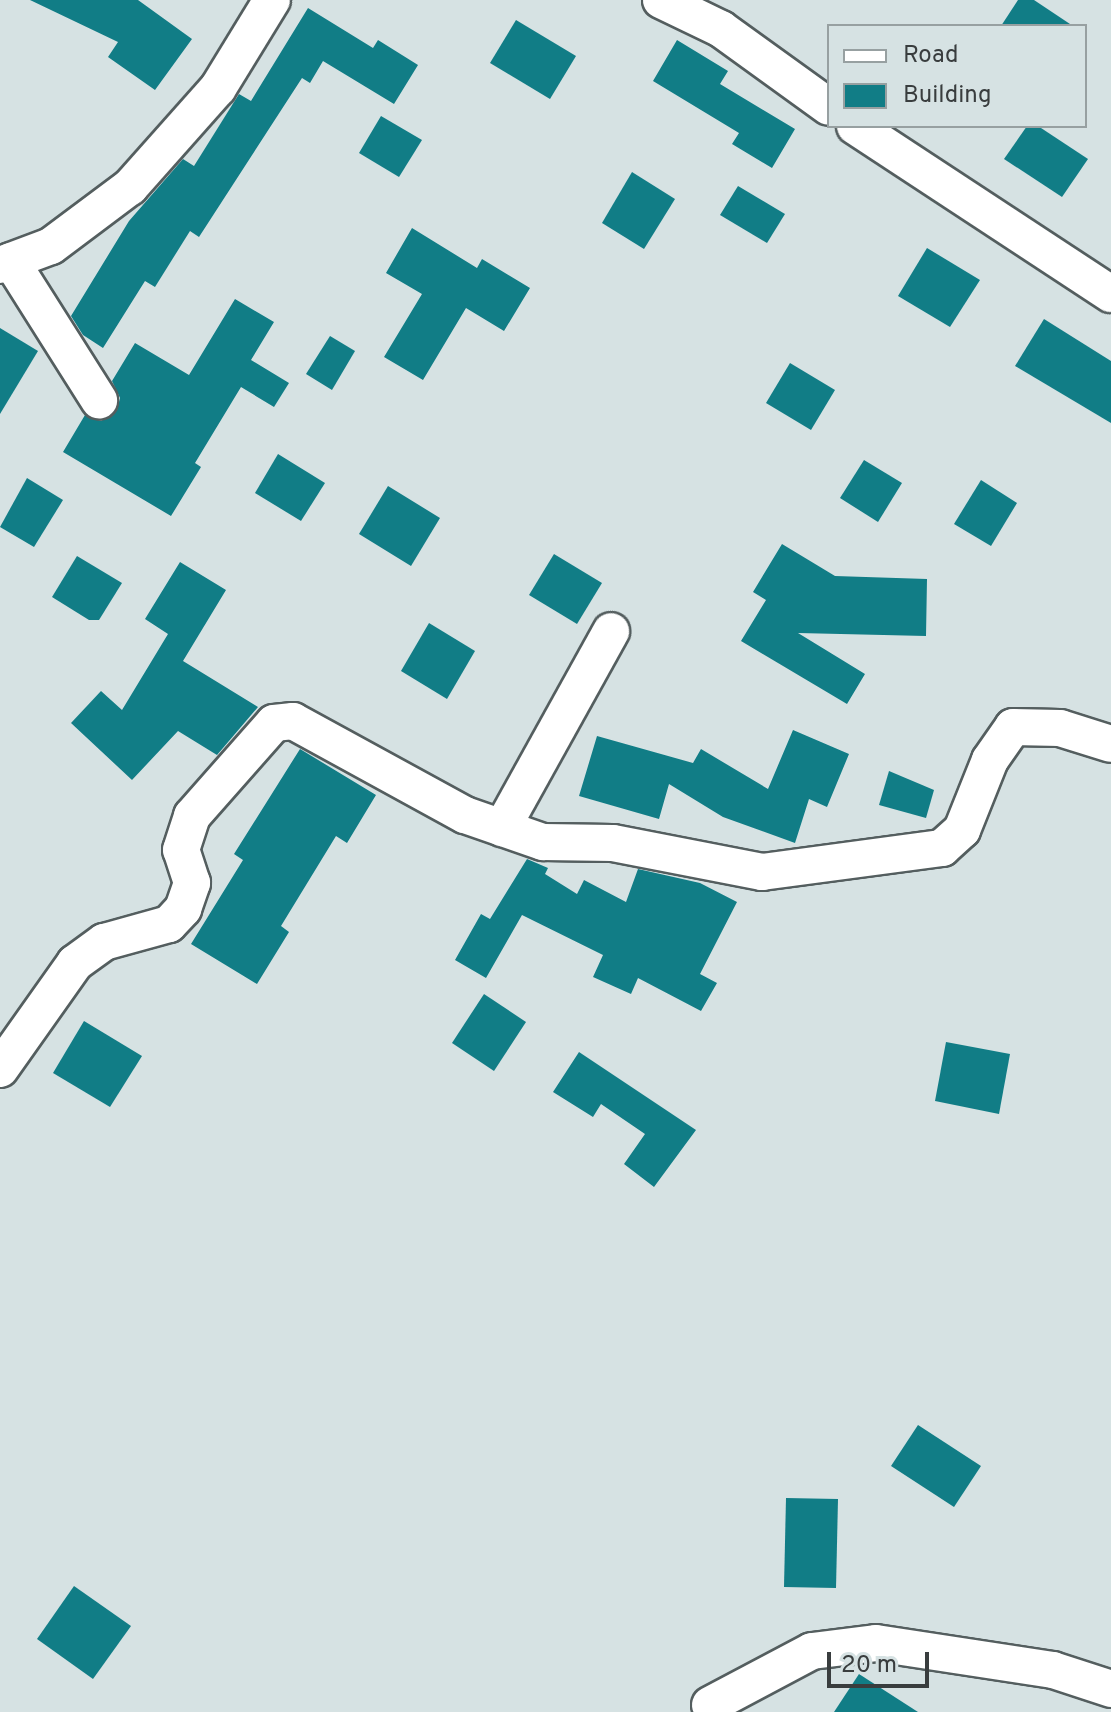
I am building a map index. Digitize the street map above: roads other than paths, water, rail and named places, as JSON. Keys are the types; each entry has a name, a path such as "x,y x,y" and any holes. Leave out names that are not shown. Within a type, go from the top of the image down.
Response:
{"street":[{"path":"99,400 6,263 51,246 130,187 218,88 272,0"},
{"path":"661,0 721,29 827,106"},
{"path":"858,128 1111,294"},
{"path":"502,828 611,631"},
{"path":"0,1069 75,963 104,942 169,924 183,909 192,883 181,850 192,816 274,723 293,721 465,815 543,842 613,843 762,872 905,856 942,848 962,830 995,750 1013,727 1060,728 1110,739"},
{"path":"710,1705 812,1651 876,1643 1053,1670 1111,1689"}]}
